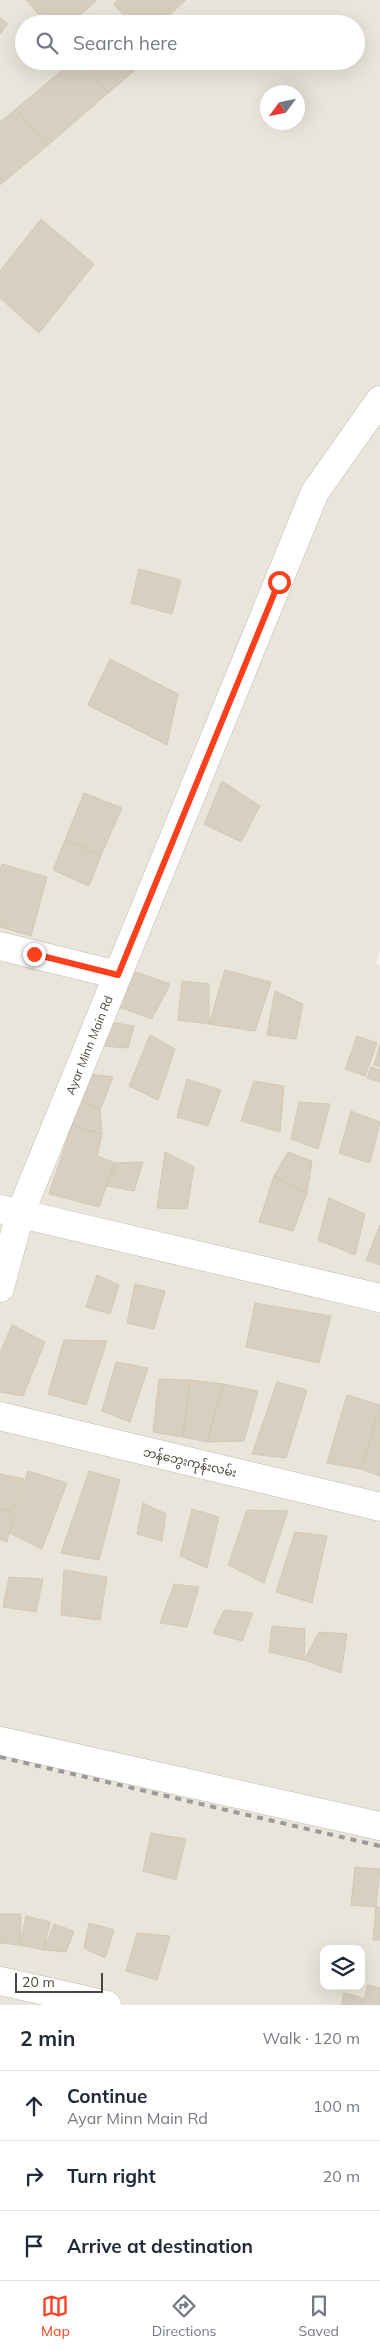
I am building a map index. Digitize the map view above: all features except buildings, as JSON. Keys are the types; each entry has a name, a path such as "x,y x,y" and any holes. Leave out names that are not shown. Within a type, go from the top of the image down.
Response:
{"street":[{"name":"Ayar Minn Main Rd","path":"0,1288 10,1211 118,975 315,492 380,400"},
{"path":"0,946 118,975"},
{"path":"10,1211 380,1298"},
{"name":"ဘန်ဘွေးကုန်းလမ်း","path":"0,1416 380,1507"},
{"path":"0,1741 380,1826"},
{"path":"0,1981 107,2005"}],"shaded area":[{"path":"0,0 380,0 380,951 376,963 380,965 380,2005 0,2005"}],"railway":[{"path":"0,1757 380,1846"}],"route":[{"path":"34,954 118,975 279,582"}]}
